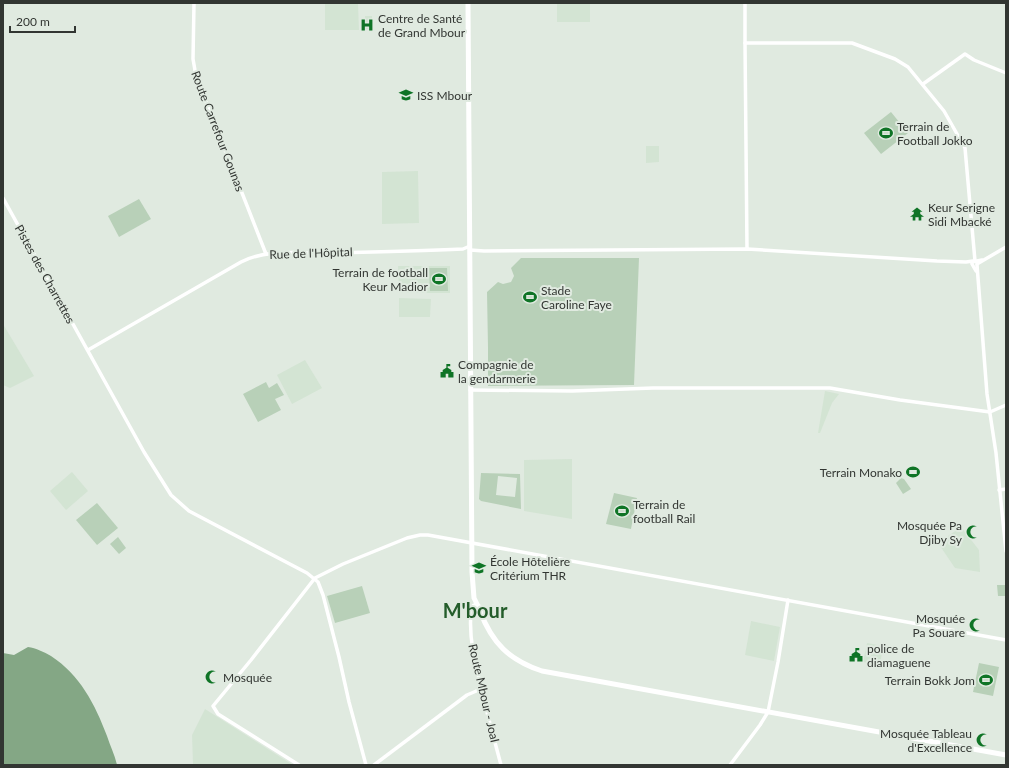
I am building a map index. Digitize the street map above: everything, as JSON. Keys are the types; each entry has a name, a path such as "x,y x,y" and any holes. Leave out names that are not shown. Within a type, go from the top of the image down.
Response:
{"highway":[{"path":"468,3 470,390 473,588 477,612 491,636 505,651 523,663 542,671 1006,755"}],"main road":[{"name":"Route Carrefour Gounas","path":"194,3 193,59 196,76 266,254"},
{"path":"745,3 747,249"},
{"path":"745,43 852,43 905,64 944,111 965,148 990,412 996,453 1006,551"},
{"path":"923,84 966,54 974,60 1006,74"},
{"name":"Pistes des Charrettes","path":"3,198 144,452 164,485 174,498 189,511 315,578"},
{"path":"470,249 491,251 747,249 975,263 1006,247"},
{"name":"Rue de l'Hôpital","path":"88,350 244,260 266,254 470,249"},
{"path":"470,390 572,391 654,388 830,388 900,400 990,412 1006,405"},
{"path":"1000,490 1006,489"},
{"path":"299,765 218,714 213,706 315,578 343,564 417,535 428,535 1006,640"},
{"path":"315,578 323,595 339,657 348,702 366,765"},
{"path":"730,765 756,731 768,712 788,600"},
{"name":"Route Mbour - Joal","path":"477,612 471,620 472,649 501,765"},
{"path":"374,765 470,693 481,689"}],"shaded area":[{"path":"325,3 358,3 359,30 325,30"},
{"path":"557,3 590,3 590,22 557,22"},
{"name":"Centre de Santé de Grand Mbour","path":"365,16 372,16 372,29 362,29 362,21 365,21"},
{"name":"Terrain de Football Jokko","path":"891,112 908,133 881,154 864,133"},
{"path":"646,146 659,146 659,162 646,163"},
{"path":"418,171 419,223 382,224 382,172"},
{"path":"139,199 151,219 119,237 108,216"},
{"name":"Stade Caroline Faye","path":"521,258 639,258 634,385 488,386 487,292 498,282 503,284 511,282 514,276 511,268"},
{"path":"398,266 450,266 450,293 399,293"},
{"name":"Terrain de football Keur Madior","path":"429,268 447,268 448,291 430,291"},
{"path":"399,298 431,299 430,317 399,317"},
{"path":"3,324 34,376 10,388 3,385"},
{"path":"305,360 322,388 292,404 277,375"},
{"path":"266,382 269,388 277,383 284,395 275,399 281,410 258,422 243,394"},
{"path":"825,391 839,394 832,403 820,433 818,433"},
{"path":"572,459 572,519 524,511 524,460"},
{"path":"72,472 88,491 66,510 50,491"},
{"path":"481,473 520,474 521,509 481,501 479,499","holes":["498,476 517,478 515,497 496,495"]},
{"path":"901,478 904,479 911,489 903,494 896,483"},
{"name":"Terrain de football Rail","path":"614,493 637,498 631,529 606,524"},
{"path":"97,503 118,528 97,545 76,520"},
{"path":"961,527 979,550 980,572 955,568 938,543"},
{"path":"118,537 126,548 119,554 110,544"},
{"path":"997,585 1006,585 1006,596 998,596"},
{"path":"362,586 370,613 335,623 327,596"},
{"path":"751,621 780,627 774,661 745,655"},
{"path":"867,643 883,646 880,666 863,662"},
{"path":"28,647 40,650 51,656 78,681 92,702 107,736 117,765 3,765 3,653 14,655"},
{"name":"Terrain Bokk Jom","path":"979,663 999,667 993,696 973,692"},
{"path":"205,709 293,765 193,765 192,735"}],"place":[{"name":"Centre de Santé de Grand Mbour","path":"367,25"},
{"name":"ISS Mbour","path":"406,95"},
{"name":"Terrain de Football Jokko","path":"886,133"},
{"name":"Keur Serigne Sidi Mbacké","path":"917,214"},
{"name":"Terrain de football Keur Madior","path":"439,279"},
{"name":"Stade Caroline Faye","path":"530,297"},
{"name":"Compagnie de la gendarmerie","path":"447,371"},
{"name":"Terrain Monako","path":"913,472"},
{"name":"Terrain de football Rail","path":"622,511"},
{"name":"Mosquée Pa Djiby Sy","path":"973,532"},
{"name":"École Hôtelière Critérium THR","path":"479,568"},
{"name":"Mosquée Pa Souare","path":"976,625"},
{"name":"police de diamaguene","path":"856,655"},
{"name":"Mosquée","path":"212,677"},
{"name":"Terrain Bokk Jom","path":"986,680"},
{"name":"Mosquée Tableau d'Excellence","path":"983,740"}],"district":[{"name":"M'bour","path":"475,610"}]}
